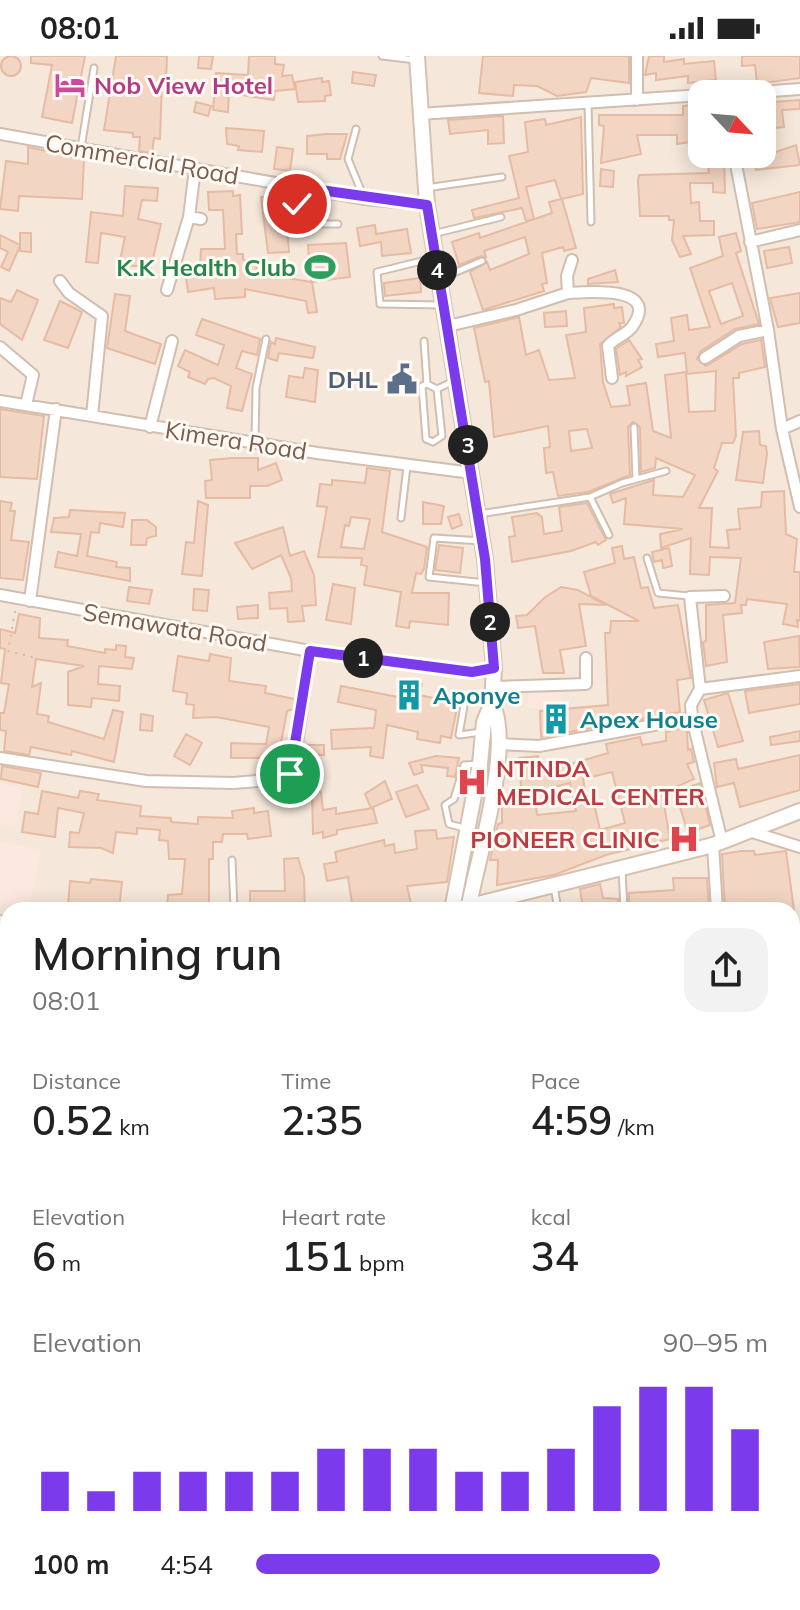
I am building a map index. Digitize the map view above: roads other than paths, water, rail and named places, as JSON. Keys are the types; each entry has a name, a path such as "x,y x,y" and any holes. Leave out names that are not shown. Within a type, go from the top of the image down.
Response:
{"main road":[{"path":"417,58 427,205 483,541 494,668 493,695 483,732 467,828 462,902"},
{"path":"463,902 499,744 500,724 493,695"},
{"path":"488,902 717,843 800,811"}],"street":[{"path":"637,56 637,100"},
{"path":"776,91 800,89"},
{"path":"419,114 688,96"},
{"name":"Commercial Road","path":"0,134 365,199 427,205"},
{"path":"737,168 768,330 782,429 800,507"},
{"path":"167,290 189,217 195,169"},
{"path":"189,217 201,219"},
{"path":"750,242 800,230"},
{"path":"568,293 567,276 572,260"},
{"path":"60,281 69,293 102,316 92,416"},
{"path":"448,326 516,310 568,293 603,291 631,297 638,312 635,323 608,346 612,378"},
{"path":"705,358 739,336 768,330"},
{"path":"150,427 172,341"},
{"path":"0,347 33,375 26,405"},
{"name":"Kimera Road","path":"0,401 150,427 472,473"},
{"path":"30,601 56,409"},
{"path":"782,429 800,421"},
{"name":"Semawata Road","path":"0,595 310,651 472,672 494,668"},
{"path":"717,902 717,843 692,718 691,705 700,689 690,597 724,596"},
{"path":"0,758 146,781 233,783 282,779 294,765 310,651"},
{"path":"493,695 586,684 586,658"},
{"path":"700,689 800,676"},
{"path":"499,744 539,746 692,718"},
{"path":"749,831 800,847"}],"lane":[{"path":"382,56 417,58"},
{"path":"81,149 94,68"},
{"path":"588,103 591,222"},
{"path":"356,129 348,159 365,199"},
{"path":"425,188 502,177"},
{"path":"299,187 301,224 338,224"},
{"path":"432,234 501,217"},
{"path":"435,257 377,272 380,304 444,306"},
{"path":"439,279 482,261"},
{"path":"255,443 256,388 266,339"},
{"path":"424,341 427,384"},
{"path":"437,389 458,379"},
{"path":"427,384 422,386 420,396 429,442 442,436 437,389"},
{"path":"427,384 437,389"},
{"path":"634,427 636,479"},
{"path":"401,518 407,465"},
{"path":"478,515 590,497 666,471"},
{"path":"590,497 609,535"},
{"path":"483,541 434,538 429,577 487,583"},
{"path":"647,558 658,593 690,597"},
{"path":"465,700 459,735 483,732"},
{"path":"467,828 449,824 445,805 454,799 464,765 480,764"},
{"path":"232,860 234,902"},
{"path":"622,868 624,902"},
{"path":"554,885 557,902"}],"place":[{"name":"Nob View Hotel","path":"70,85"},
{"name":"K.K Health Club","path":"320,267"},
{"name":"DHL","path":"402,379"},
{"name":"Aponye","path":"409,695"},
{"name":"Apex House","path":"556,719"},
{"name":"NTINDA MEDICAL CENTER","path":"472,782"},
{"name":"PIONEER CLINIC","path":"684,839"}]}
